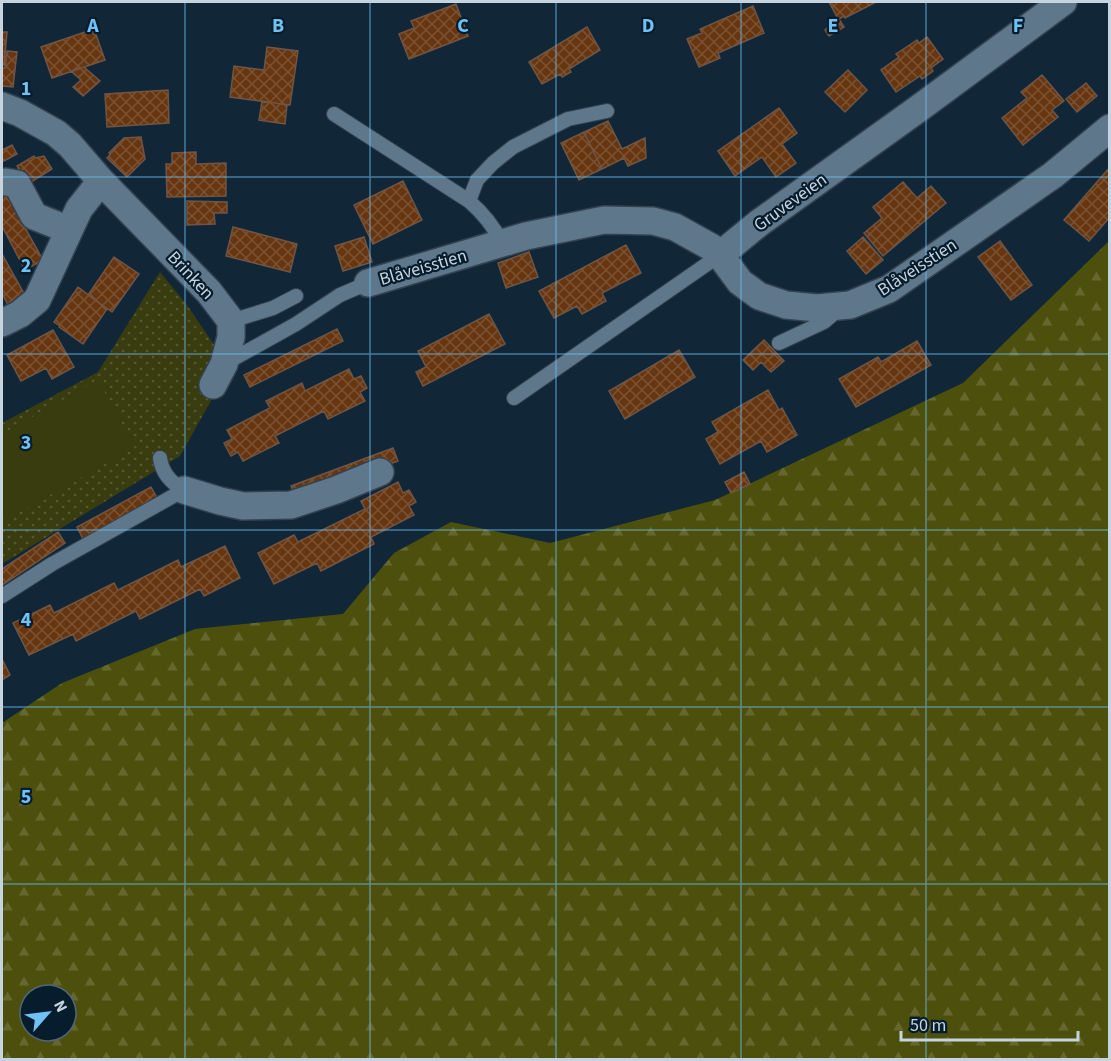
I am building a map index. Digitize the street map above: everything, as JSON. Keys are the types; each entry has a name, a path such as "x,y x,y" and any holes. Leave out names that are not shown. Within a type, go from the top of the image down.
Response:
{"street":[{"name":"Gruveveien","path":"720,255 759,223 1064,2"},
{"name":"Brinken","path":"2,106 56,133 70,145 101,182 209,292 231,321"},
{"name":"Blåveisstien","path":"368,283 526,236 596,222 653,221 675,226 711,247 720,255 740,282 759,296 786,305 817,308 841,306 889,289 1053,175 1110,128"},
{"path":"6,182 17,184 34,216 69,230"},
{"path":"2,324 20,314 37,300 79,209 101,182"},
{"path":"218,374 231,337 231,321"},
{"path":"184,490 243,506 291,505 380,472"}],"lane":[{"path":"468,201 477,180 513,147 568,119 607,111"},
{"path":"334,114 480,210 497,231 503,244"},
{"name":"Gruveveien","path":"514,398 720,255"},
{"path":"218,374 340,295 368,283"},
{"path":"231,321 273,308 296,296"},
{"path":"779,343 824,322 841,306"},
{"path":"160,458 161,469 176,486 184,490"},
{"path":"2,596 52,564 184,490"}],"green space":[{"path":"1109,241 1109,1059 2,1059 2,723 62,683 195,629 343,614 394,553 451,522 550,543 715,500 963,383"},
{"path":"160,272 187,305 217,349 226,374 180,456 2,564 2,423 98,372"},
{"path":"98,380 135,447 4,521 2,516 2,434"}],"building":[{"path":"829,2 876,2 839,19 844,27 829,36 825,30 837,17"},
{"path":"456,4 468,36 409,59 399,34 414,28 411,21"},
{"path":"753,6 764,33 718,53 720,58 699,67 687,39 702,33 700,29"},
{"path":"587,27 600,50 569,69 571,72 562,77 560,74 542,84 529,62"},
{"path":"94,29 105,60 52,78 41,47"},
{"path":"2,32 7,32 4,65 2,64"},
{"path":"927,37 943,59 922,79 920,76 896,92 881,70 899,57 896,54 917,40 919,43"},
{"path":"267,47 298,51 290,105 230,97 234,66 264,70"},
{"path":"7,51 17,52 13,87 2,86 2,68 5,68"},
{"path":"84,67 100,81 83,96 73,87 81,80 71,71"},
{"path":"848,70 867,90 845,112 825,92"},
{"path":"1042,75 1064,101 1052,110 1058,117 1023,145 1002,118 1027,98 1021,92"},
{"path":"1086,83 1097,96 1077,112 1066,99"},
{"path":"168,90 169,123 107,127 105,94"},
{"path":"262,101 287,105 285,124 259,120"},
{"path":"779,108 797,133 782,144 796,163 776,177 762,157 735,176 718,151"},
{"path":"608,121 622,149 645,138 646,158 628,166 624,158 602,169 584,132"},
{"path":"584,132 602,169 579,180 561,143"},
{"path":"141,137 145,159 127,177 107,158 124,138"},
{"path":"12,145 17,154 2,162 2,150"},
{"path":"196,152 196,164 226,163 226,196 167,197 166,164 172,164 172,153"},
{"path":"34,156 35,158 44,156 52,169 28,184 17,166"},
{"path":"1110,167 1110,217 1089,241 1064,220"},
{"path":"403,181 422,220 373,244 354,205"},
{"path":"903,182 917,198 931,186 946,203 883,256 864,233 882,218 873,207"},
{"path":"3,188 43,260 25,270 2,226"},
{"path":"187,201 227,202 227,213 214,213 215,224 187,225"},
{"path":"233,227 297,244 290,272 226,256"},
{"path":"364,237 372,262 343,271 335,246"},
{"path":"863,237 883,260 866,274 847,251"},
{"path":"1000,241 1032,285 1011,300 978,257"},
{"path":"626,245 641,273 602,293 606,301 582,314 577,306 554,318 539,291"},
{"path":"529,252 538,277 506,288 498,263"},
{"path":"2,254 26,297 9,307 2,293"},
{"path":"114,257 139,274 112,312 88,295"},
{"path":"78,287 107,309 83,344 54,322"},
{"path":"489,314 505,344 423,386 416,372 426,367 418,351"},
{"path":"337,329 343,341 250,387 244,375"},
{"path":"53,330 74,367 52,379 46,368 21,381 7,355"},
{"path":"764,340 784,361 771,372 761,362 753,370 743,360"},
{"path":"917,341 931,365 856,407 839,379 878,357 881,362"},
{"path":"679,350 695,377 625,419 609,391"},
{"path":"349,369 354,379 361,376 367,388 360,392 365,401 328,419 324,411 275,436 279,443 243,461 238,452 231,456 224,443 232,439 227,430 270,408 266,401 302,383 305,391"},
{"path":"768,390 779,410 782,408 797,435 767,452 761,441 720,464 706,439 718,432 712,422"},
{"path":"393,448 398,461 296,498 291,486"},
{"path":"744,472 750,484 731,493 725,482"},
{"path":"398,482 403,493 409,490 416,502 409,506 414,515 371,537 374,544 321,571 317,563 274,584 258,553 294,535 298,542 365,509 361,501"},
{"path":"151,487 157,498 83,539 77,527"},
{"path":"58,532 65,543 2,585 2,569"},
{"path":"225,546 240,578 204,596 200,589 140,619 136,611 76,641 73,634 29,655 13,623 50,605 54,613 114,583 118,590 178,560 181,567"},
{"path":"2,659 10,675 2,680"}]}
